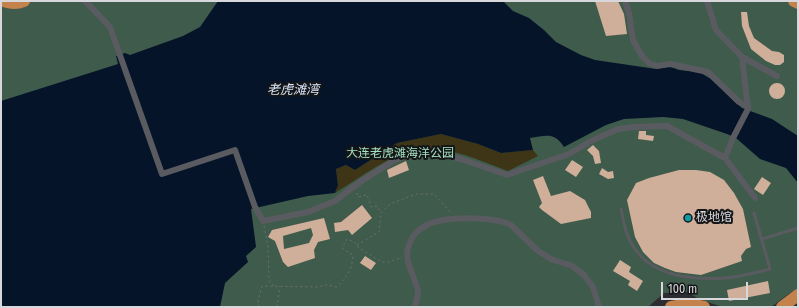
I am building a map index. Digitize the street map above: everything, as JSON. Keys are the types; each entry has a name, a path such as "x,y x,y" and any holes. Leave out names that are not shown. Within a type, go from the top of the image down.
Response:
{"highway":[{"path":"3,1 11,4 17,4 24,1"},
{"path":"794,1 798,4"},
{"path":"782,307 798,295"},
{"path":"671,307 688,304 704,307"}],"street":[{"path":"85,1 110,27 162,174 235,150 255,208 263,221 308,212 335,201 392,161 405,156 439,153 507,175 570,154 591,141 618,129 666,126 725,158 755,198"},
{"path":"625,1 629,14 633,40 642,56 649,63 657,66 670,64 708,72 739,102 748,108"},
{"path":"707,1 716,30 742,57 778,76"},
{"path":"725,158 748,108 742,57"},
{"path":"415,307 418,293 408,257 408,249 411,239 421,228 438,221 457,219 493,220 506,222 511,225 538,251 551,259 572,266 584,275 593,287 599,307"}],"lane":[{"path":"621,209 625,231 635,249 644,260 655,268 668,273 700,278 743,276 770,269 754,213"},
{"path":"762,239 798,228"}],"path":[{"path":"381,213 390,204 416,194 434,194 457,219"},
{"path":"357,245 379,232 381,213 377,206 371,207 367,195 358,197"},
{"path":"263,221 268,247 269,281 275,286"},
{"path":"259,307 258,301 262,286 317,287 327,285 337,287 348,276 352,265 352,255 342,248 347,239 354,242 359,248 382,262 389,262 403,256 408,257"},
{"path":"277,307 280,286"}],"green space":[{"name":"大连老虎滩海洋公园","path":"1,1 785,1 798,8 798,289 771,307 723,307 701,300 687,292 664,293 648,307 1,307"}],"sand":[{"path":"441,134 478,144 501,153 533,150 538,156 508,171 452,151 429,148 419,149 386,161 335,193 338,184 336,169 346,165 355,170 397,143"}],"water":[{"name":"老虎滩湾","path":"218,1 503,1 513,11 529,18 556,42 581,55 595,60 656,69 669,66 679,70 699,72 711,79 742,108 772,119 798,136 798,183 786,168 760,159 736,138 683,119 663,117 624,119 606,125 564,147 557,139 545,136 530,138 533,150 501,153 478,144 441,134 397,143 355,170 346,165 336,169 338,185 335,193 308,196 251,209 256,247 246,256 248,262 225,283 220,307 1,307 1,101 118,64 116,56 125,53 130,55 183,36 200,27"}],"building":[{"path":"595,1 618,1 624,14 627,34 606,36"},
{"path":"741,12 747,12 749,26 754,38 772,51 779,52 784,55 784,62 780,65 775,65 766,61 751,49 742,26"},
{"path":"777,83 784,88 785,91 780,98 777,99 770,94 769,91 774,84"},
{"path":"639,131 646,131 646,135 654,136 653,141 638,139"},
{"path":"593,145 599,151 601,163 595,164 593,156 587,150"},
{"path":"572,160 583,167 576,177 565,170"},
{"path":"406,161 409,170 389,178 387,170"},
{"path":"602,168 608,172 613,171 614,178 608,179 599,174"},
{"name":"极地馆","path":"679,170 710,172 724,180 734,193 743,209 751,247 746,249 741,256 742,261 701,275 676,272 665,268 654,263 643,252 635,237 627,200 636,183"},
{"path":"543,176 551,196 570,191 585,200 591,212 591,218 561,224 542,210 539,207 542,203 533,180"},
{"path":"762,177 771,183 763,195 754,189"},
{"path":"362,205 372,218 352,235 348,230 335,232 334,223 341,222"},
{"path":"324,218 330,239 318,242 314,250 315,258 288,267 283,262 275,241 268,237 272,230","holes":["311,228 313,235 309,243 284,249 283,236"]},
{"path":"365,256 376,263 371,270 360,263"},
{"path":"620,260 631,267 629,272 643,281 637,291 628,285 630,281 613,271"},
{"path":"768,281 770,293 729,301 727,290"}],"place":[{"name":"极地馆","path":"688,218"}]}
